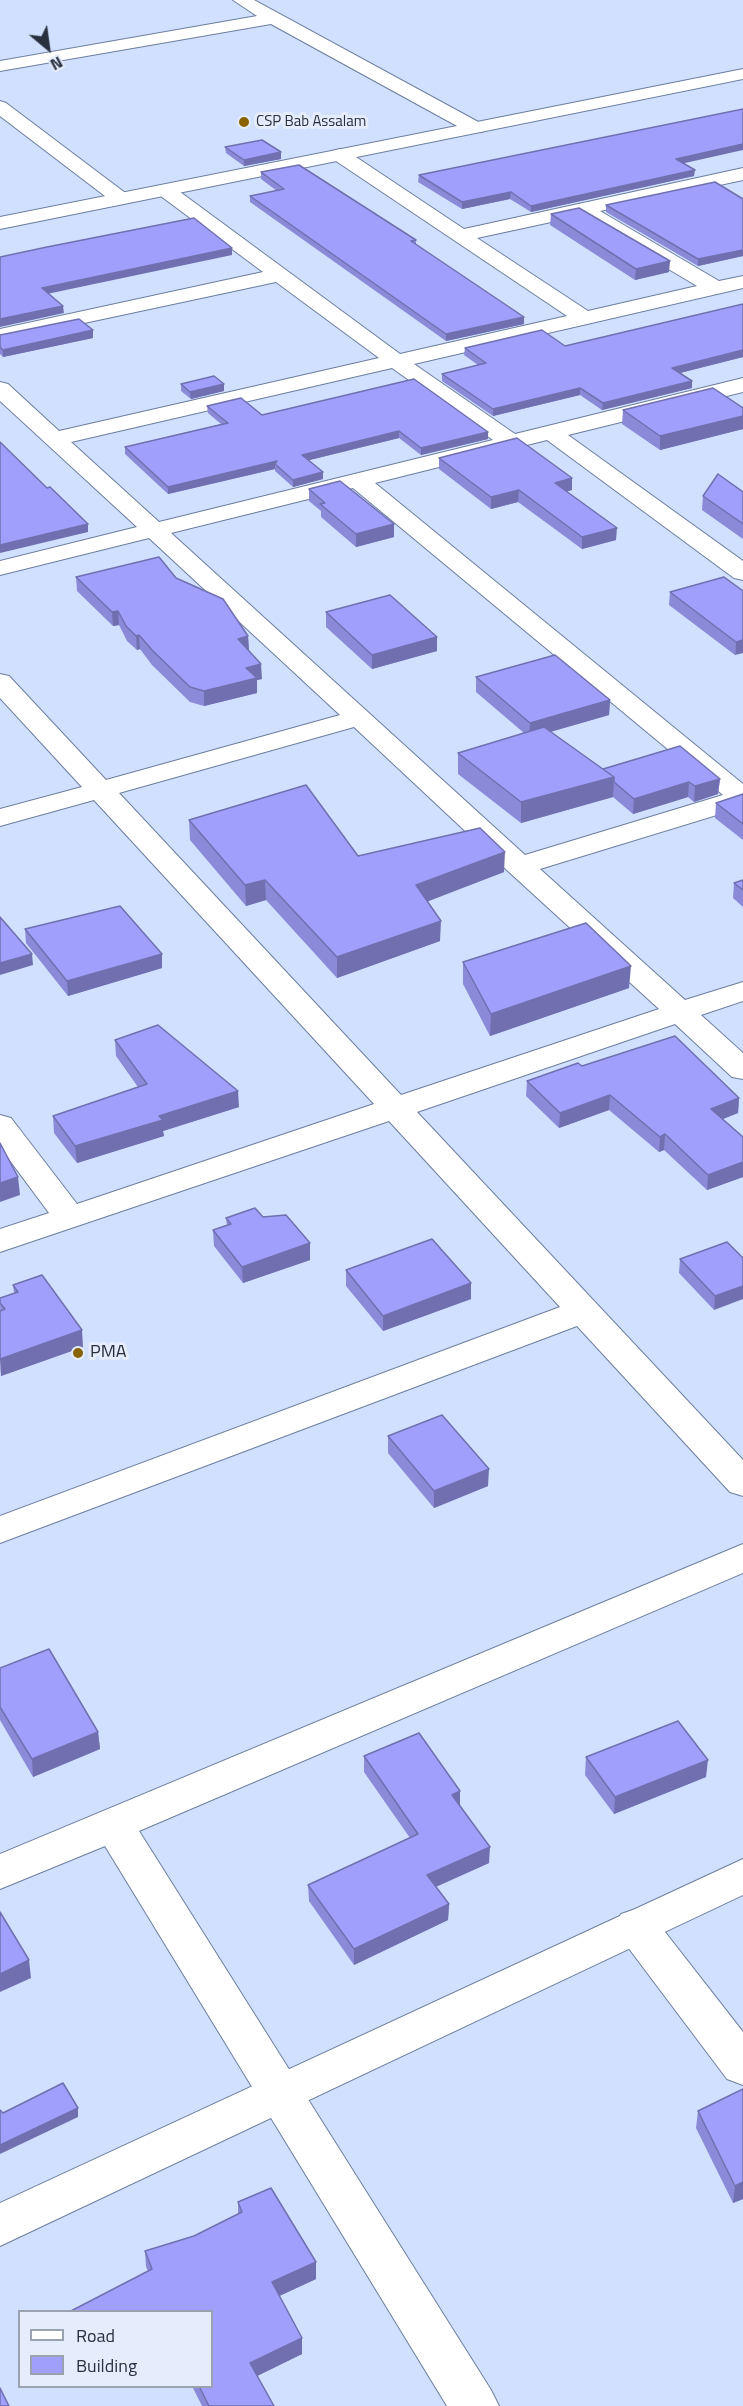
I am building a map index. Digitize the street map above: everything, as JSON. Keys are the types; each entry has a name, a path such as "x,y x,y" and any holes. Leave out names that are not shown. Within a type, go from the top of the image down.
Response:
{"street":[{"path":"241,0 475,128"},
{"path":"0,66 274,18"},
{"path":"0,223 743,74"},
{"path":"0,107 121,199"},
{"path":"11,136 33,132"},
{"path":"340,155 584,318"},
{"path":"462,235 743,174"},
{"path":"165,190 396,361 511,442"},
{"path":"582,209 715,288"},
{"path":"0,335 280,274"},
{"path":"54,439 743,282"},
{"path":"0,568 743,385"},
{"path":"0,389 743,1070"},
{"path":"550,432 743,573"},
{"path":"357,480 743,798"},
{"path":"0,683 743,1483"},
{"path":"0,818 358,718"},
{"path":"519,866 743,798"},
{"path":"0,1241 743,991"},
{"path":"0,1125 70,1218"},
{"path":"0,1530 583,1311"},
{"path":"0,1872 743,1558"},
{"path":"113,1824 474,2406"},
{"path":"0,2225 743,1876"},
{"path":"636,1926 743,2066"}],"building":[{"path":"743,109 743,144 676,159 695,170 531,206 511,192 462,202 419,175"},
{"path":"262,140 281,152 244,160 225,147"},
{"path":"299,165 416,240 411,241 524,317 446,334 250,196 284,189 261,172"},
{"path":"715,182 743,199 743,250 698,259 606,205"},
{"path":"579,208 670,261 636,269 551,214"},
{"path":"194,218 232,248 42,288 63,306 0,319 0,257"},
{"path":"743,304 743,350 672,368 692,381 603,403 580,388 493,409 442,374 486,363 465,348 542,330 565,346"},
{"path":"79,319 93,330 3,350 0,347 0,335"},
{"path":"214,376 224,384 190,392 181,384"},
{"path":"414,379 488,432 421,448 399,431 302,455 323,472 293,480 275,464 277,461 168,487 125,447 228,423 207,406 241,398 262,415"},
{"path":"713,388 743,408 743,416 660,436 623,410"},
{"path":"517,438 572,478 555,483 617,528 582,537 519,490 491,497 439,458"},
{"path":"0,442 47,488 50,487 88,524 0,545"},
{"path":"718,474 743,492 743,524 703,496"},
{"path":"340,481 394,524 356,534 320,504 325,503 309,489"},
{"path":"159,557 176,578 223,599 248,636 238,639 261,664 246,668 257,678 204,691 190,687 139,635 136,636 126,626 118,611 112,612 76,577"},
{"path":"724,577 743,591 743,640 736,642 670,592"},
{"path":"390,595 437,637 372,655 326,612"},
{"path":"555,655 610,700 530,723 476,677"},
{"path":"544,727 614,777 521,802 458,753"},
{"path":"680,746 720,779 695,786 689,782 634,799 614,782 614,777 603,769"},
{"path":"306,785 358,856 480,828 505,852 416,885 441,921 337,957 265,880 245,885 189,820"},
{"path":"743,794 743,824 716,803"},
{"path":"743,880 743,890 734,883"},
{"path":"120,906 162,954 67,981 25,929"},
{"path":"0,917 32,954 0,963"},
{"path":"586,923 631,966 491,1014 463,962"},
{"path":"158,1025 238,1091 159,1116 163,1120 75,1146 53,1116 147,1084 115,1040"},
{"path":"675,1036 739,1098 711,1109 743,1137 743,1162 708,1175 665,1134 660,1137 610,1095 560,1113 527,1081 578,1063 582,1066"},
{"path":"0,1143 18,1177 0,1183"},
{"path":"255,1208 263,1217 286,1215 310,1243 242,1267 213,1230 231,1224 226,1218"},
{"path":"432,1239 471,1283 383,1316 346,1270"},
{"path":"727,1242 743,1258 743,1286 715,1296 680,1259"},
{"path":"42,1275 82,1330 0,1359 0,1311 5,1309 0,1303 0,1298 18,1292 13,1285"},
{"path":"442,1415 489,1469 434,1491 388,1436"},
{"path":"49,1649 98,1732 32,1759 0,1707 0,1668"},
{"path":"678,1721 708,1760 615,1797 586,1757"},
{"path":"419,1733 460,1791 452,1795 490,1847 427,1875 449,1904 354,1949 308,1885 418,1834 364,1756"},
{"path":"0,1912 29,1960 0,1974"},
{"path":"63,2083 78,2108 0,2145 0,2110 3,2113"},
{"path":"743,2089 743,2182 735,2186 698,2111"},
{"path":"271,2188 316,2262 272,2282 302,2338 250,2363 274,2406 209,2406 200,2388 213,2388 213,2310 73,2310 152,2269 145,2251 194,2236 242,2212 238,2202"},
{"path":"0,2388 9,2406 0,2406"}],"place":[{"name":"CSP Bab Assalam","path":"244,122"},
{"name":"PMA","path":"78,1353"}]}
